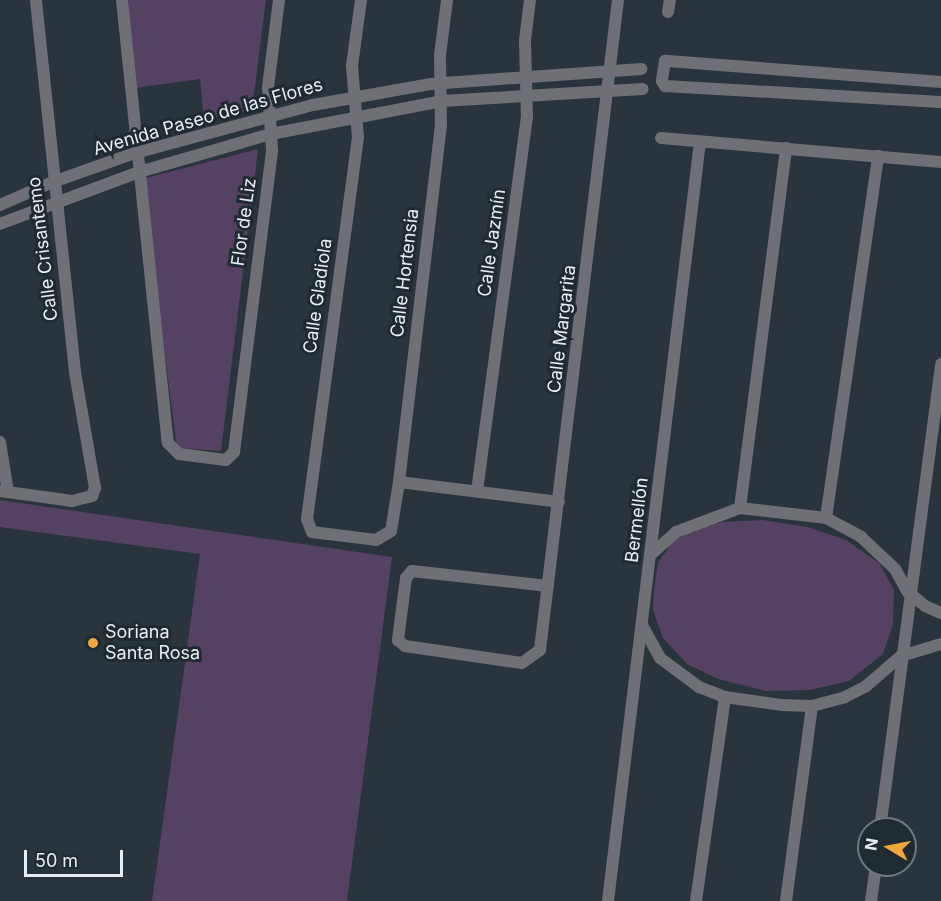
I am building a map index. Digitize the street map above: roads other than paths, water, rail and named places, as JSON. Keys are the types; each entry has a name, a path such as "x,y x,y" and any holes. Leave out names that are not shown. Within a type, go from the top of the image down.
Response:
{"street":[{"name":"Calle Crisantemo","path":"4,491 72,501 87,499 94,492 75,372 55,202 36,0"},
{"path":"122,0 135,153 139,172"},
{"name":"Flor de Liz","path":"139,172 169,446 179,454 226,460 235,448 271,134 268,87 279,0"},
{"name":"Calle Gladiola","path":"361,0 352,66 358,137 307,519 312,532 376,540"},
{"name":"Calle Hortensia","path":"376,540 391,531 399,482 442,101 440,84 447,0"},
{"name":"Calle Jazmín","path":"477,491 528,95 525,40 530,0"},
{"name":"Calle Margarita","path":"548,586 418,570 409,573 399,640 405,646 522,663 532,659 540,650 559,502 609,90 618,0"},
{"path":"941,82 664,61 663,83 941,102"},
{"path":"611,71 641,69"},
{"name":"Avenida Paseo de las Flores","path":"0,205 53,182 135,153 269,115 356,96 440,84 611,71"},
{"path":"609,90 643,89"},
{"name":"Avenida Paseo de las Flores","path":"0,224 139,172 271,134 442,101 609,90"},
{"path":"661,138 941,162"},
{"name":"Bermellón","path":"608,901 700,142"},
{"path":"740,508 786,148"},
{"path":"826,518 878,156"},
{"path":"881,817 909,592 941,364"},
{"path":"0,442 4,491"},
{"path":"399,482 559,502"},
{"path":"650,555 676,532 740,508 826,518 861,537 895,569 909,592 925,606 941,613"},
{"path":"643,627 660,658 673,670 725,697 812,705 865,687 901,656 941,644"},
{"path":"696,901 725,697"},
{"path":"786,901 812,705"},
{"path":"871,901 874,877"}],"place":[{"name":"Soriana Santa Rosa","path":"93,643"}]}
